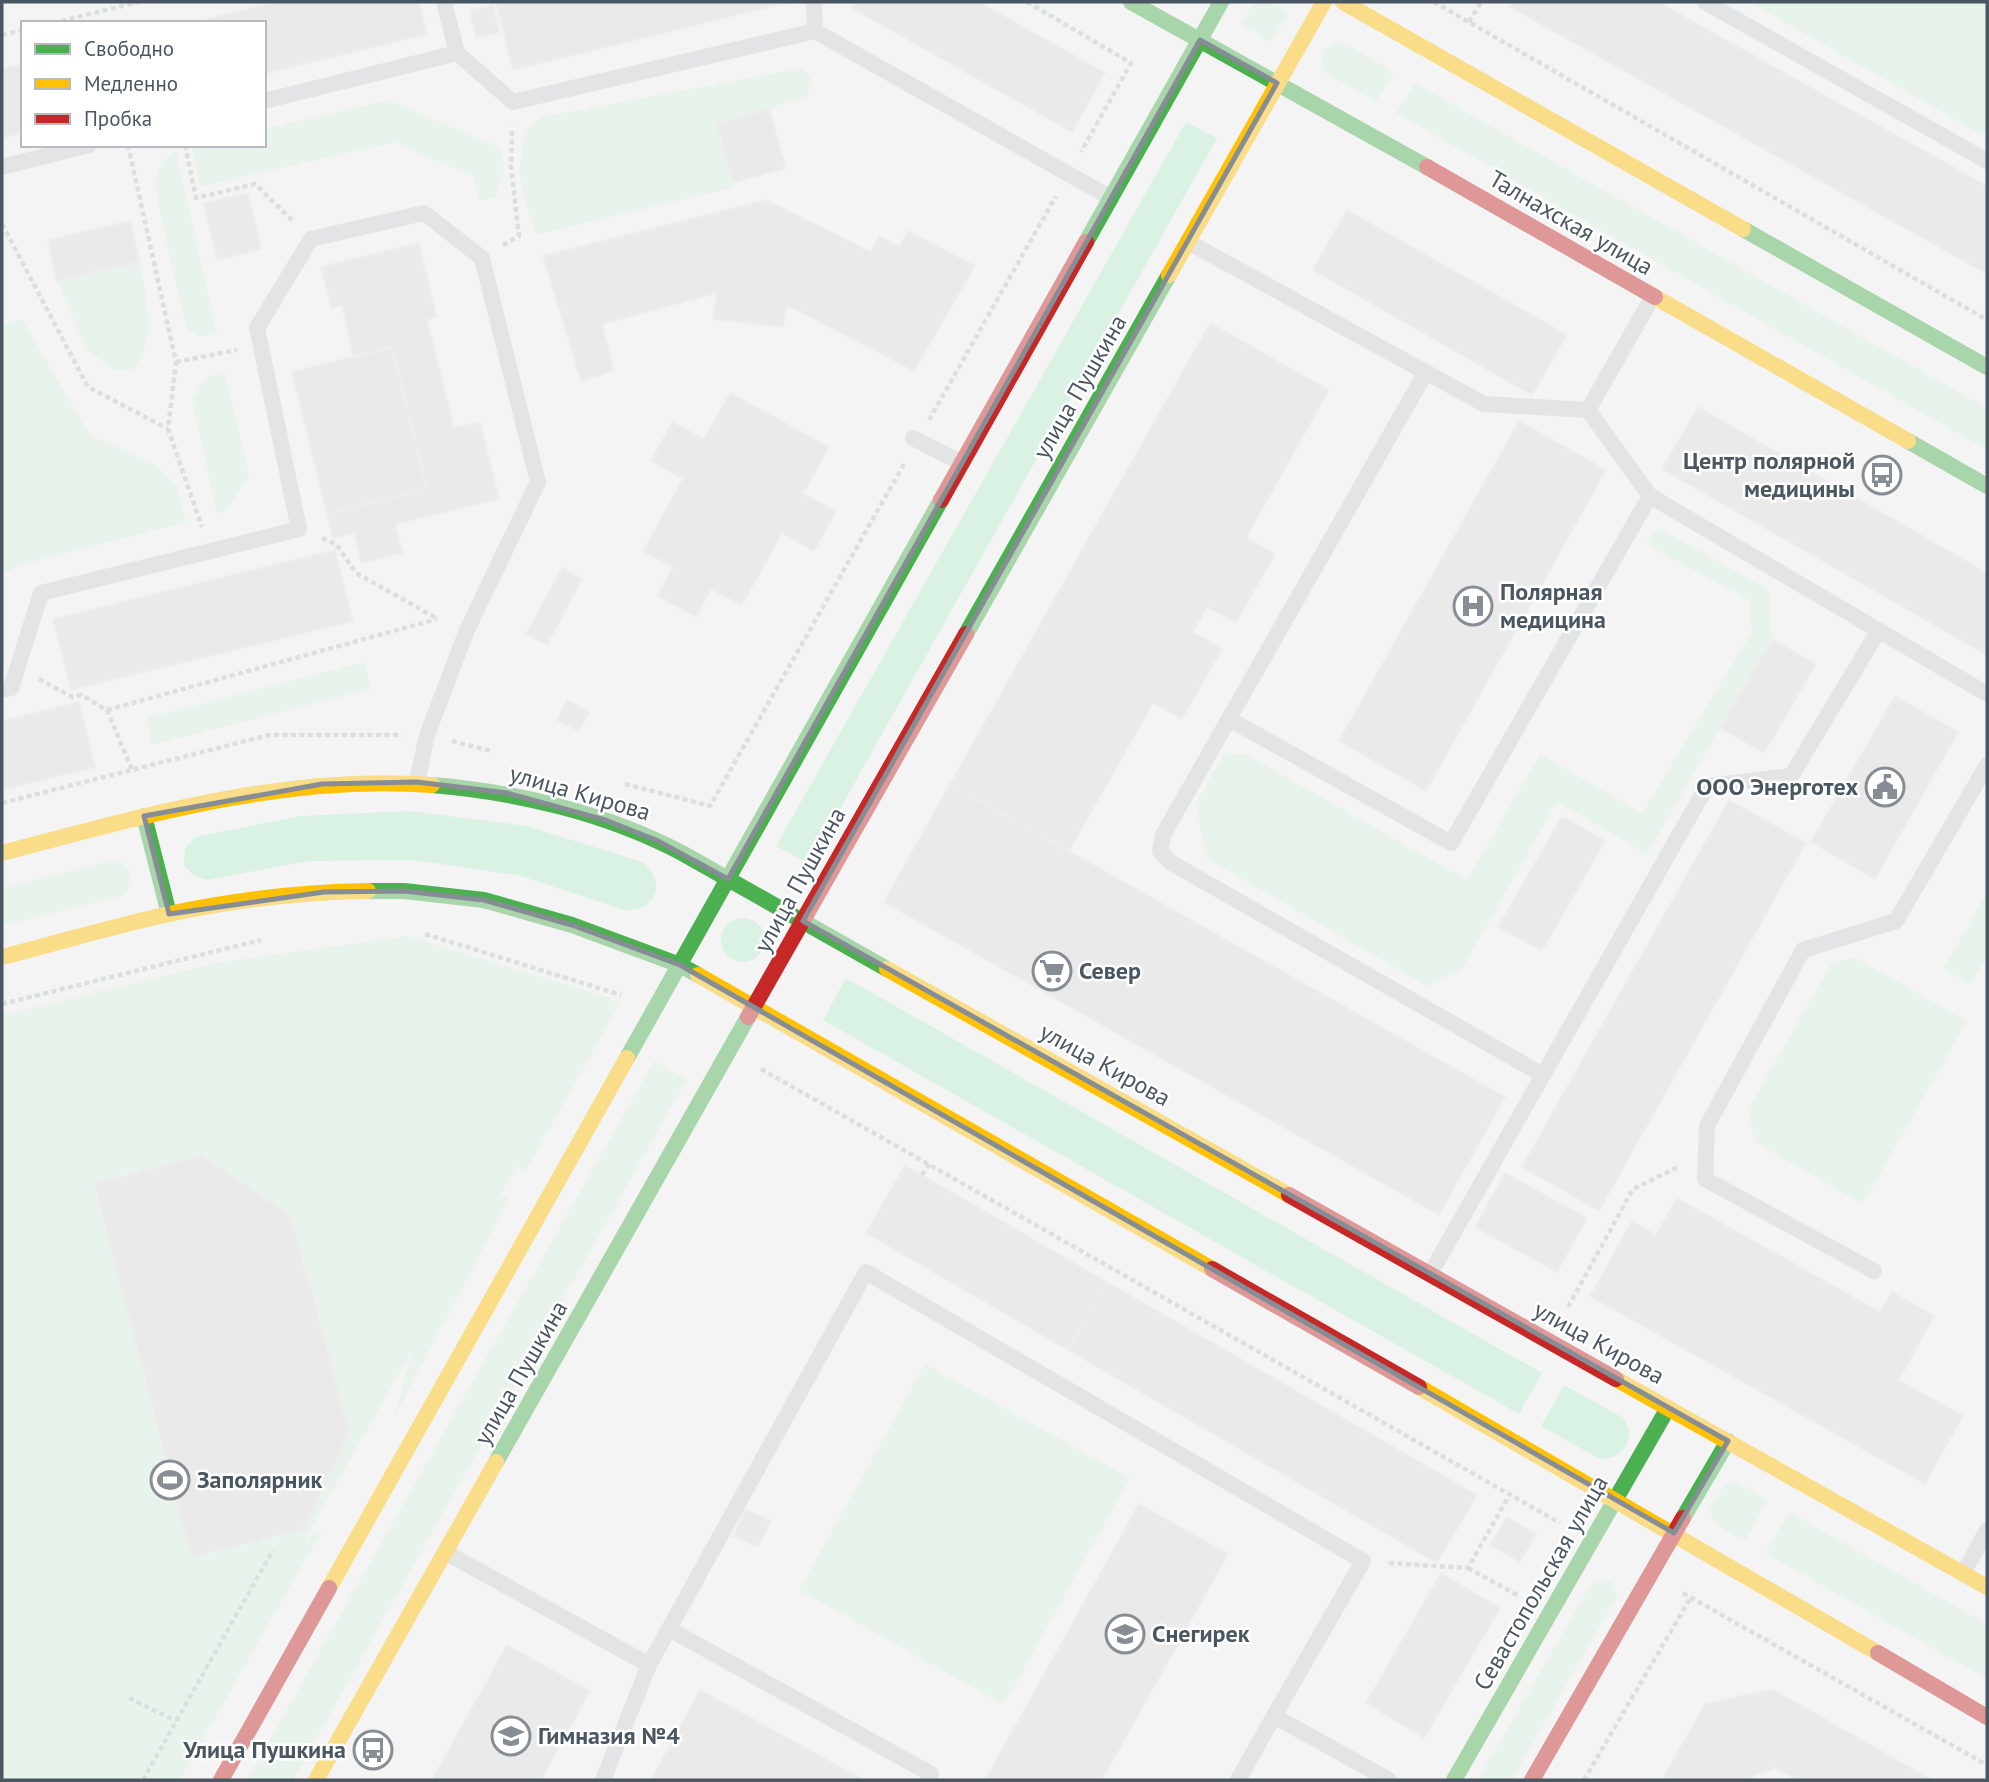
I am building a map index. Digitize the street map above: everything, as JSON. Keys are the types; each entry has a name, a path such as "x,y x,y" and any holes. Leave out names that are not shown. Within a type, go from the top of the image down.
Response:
{"street":[{"name":"Талнахская улица","path":"1131,2 1987,486"},
{"path":"221,1780 1222,2"},
{"name":"улица Пушкина","path":"316,1780 1324,2"},
{"path":"1343,2 1987,367"},
{"name":"улица Кирова","path":"2,853 144,816 234,797 322,784 417,782 507,793 605,820 656,839 1987,1587"},
{"path":"144,816 169,914"},
{"path":"2,957 169,914 246,901 324,892 404,891 484,900 572,925 680,965 1674,1533 1987,1717"},
{"name":"Севастопольская улица","path":"1454,1780 1668,1408"},
{"path":"1532,1780 1728,1441"}],"lane":[{"path":"444,2 457,53 513,102 816,31 1111,198"},
{"path":"814,2 816,31"},
{"path":"1705,2 1987,161"},
{"path":"266,101 457,53"},
{"path":"2,167 81,147"},
{"path":"2,690 11,688 40,593 299,529 257,328 311,239 424,213 482,258 538,482 467,630 427,735 417,782"},
{"path":"1188,242 1483,404 1588,410"},
{"path":"1588,410 1653,296"},
{"path":"1426,372 1163,835 1160,851 1170,862 1543,1075"},
{"path":"1588,410 1650,496 1987,694"},
{"path":"913,438 962,463"},
{"path":"1229,719 1451,843 1650,496"},
{"path":"1430,1274 1707,786 1791,776 1879,630"},
{"path":"1874,1270 1705,1178 1707,1126 1803,950 1896,921 1987,765"},
{"path":"603,1780 649,1665 866,1272 1363,1561 1238,1780"},
{"path":"1963,1574 1987,1530"},
{"path":"445,1552 649,1665"},
{"path":"669,1629 931,1774"},
{"path":"1274,1716 1389,1780"}],"path":[{"path":"61,21 139,2"},
{"path":"1027,2 1131,63"},
{"path":"1434,2 1987,320"},
{"path":"1469,22 1481,2"},
{"path":"2,36 21,31"},
{"path":"513,102 511,167 519,236"},
{"path":"128,147 176,362 168,429 210,551"},
{"path":"185,147 196,198 254,184 311,239"},
{"path":"2,224 88,387 168,429"},
{"path":"176,362 260,346"},
{"path":"326,540 336,544 355,573 437,619 467,630"},
{"path":"107,710 437,619"},
{"path":"62,691 72,697 81,695 107,710 132,770"},
{"path":"424,933 632,999"},
{"path":"2,1004 265,939"},
{"path":"754,1065 1566,1526"},
{"path":"1569,1352 1568,1304 1633,1189 1706,1153"},
{"path":"922,1175 929,1164"},
{"path":"1468,1568 1510,1494"},
{"path":"143,1780 273,1550"},
{"path":"1363,1561 1468,1568 1524,1599"},
{"path":"1584,1780 1691,1597 1987,1765"},
{"path":"129,1698 176,1721"}],"highlighted area":[{"path":"1200,40 1277,83 803,921 1728,1441 1674,1533 680,965 572,925 484,900 404,891 324,892 169,914 144,816 322,784 417,782 507,793 605,820 656,840 728,879"}],"green space":[{"path":"1254,2 1271,2 1289,12 1271,42 1241,25"},
{"path":"1749,2 1987,2 1987,134 1977,132"},
{"path":"1336,42 1348,45 1394,72 1376,102 1323,71 1320,64 1324,50"},
{"path":"803,68 812,81 806,97 716,123 735,187 536,235 519,171 525,131 542,117"},
{"path":"1415,83 1987,408 1987,450 1396,113"},
{"path":"388,100 501,148 504,169 496,197 480,201 474,177 395,142 200,187 191,147 266,147 266,129"},
{"path":"1186,122 1217,138 809,864 776,846"},
{"path":"176,151 217,334 199,337 186,328 158,204 155,181 162,162"},
{"path":"140,262 148,318 146,344 133,371 114,370 87,350 57,281"},
{"path":"22,319 90,435 154,464 176,484 186,522 21,565 2,575 2,324"},
{"path":"225,372 249,476 226,511 217,513 192,400 206,377"},
{"path":"1657,527 1769,590 1772,639 1647,854 1557,802 1461,971 1427,986 1206,858 1196,804 1223,755 1246,754 1467,880 1540,754 1642,813 1752,632 1748,600 1646,544"},
{"path":"364,662 371,689 152,745 146,718"},
{"path":"409,811 527,826 642,862 654,878 655,894 644,906 624,910 521,876 413,860 309,861 207,880 194,876 184,865 185,849 195,837 301,816"},
{"path":"114,860 126,866 131,877 131,887 122,896 2,926 2,888"},
{"path":"1987,892 1987,956 1971,984 1943,969"},
{"path":"743,918 758,925 765,940 758,955 743,962 728,955 721,940 728,925"},
{"name":"Заполярник","path":"407,936 620,1003 526,1171 516,1166 501,1194 509,1199 394,1418 412,1351 305,1539 323,1529 180,1780 2,1780 2,1015 215,963"},
{"path":"1854,957 1967,1021 1863,1204 1755,1142 1748,1110 1831,964"},
{"path":"846,978 1542,1373 1519,1414 823,1020"},
{"path":"654,1061 687,1079 293,1780 247,1780"},
{"path":"925,1364 1130,1478 1004,1705 799,1590"},
{"path":"1564,1385 1623,1418 1629,1433 1622,1452 1600,1459 1541,1426"},
{"path":"1725,1484 1740,1484 1768,1500 1745,1541 1718,1525 1709,1510"},
{"path":"1789,1512 1987,1624 1987,1679 1765,1553"},
{"path":"1604,1578 1614,1584 1617,1596 1512,1780 1478,1780 1592,1582"}],"building":[{"path":"276,2 419,2 427,34 266,74 266,21 199,21"},
{"path":"496,2 789,2 513,70"},
{"path":"855,2 979,2 1105,73 1072,132 852,8"},
{"path":"1513,2 1658,2 1987,186 1987,274 1510,7"},
{"path":"493,5 500,32 476,38 470,10"},
{"path":"21,64 21,133 2,138 2,69"},
{"path":"769,109 786,168 733,183 716,123"},
{"path":"248,193 261,249 217,260 204,203"},
{"path":"766,200 871,252 879,236 899,247 908,231 975,266 914,371 787,305 783,327 713,319 717,293 602,324 614,371 581,381 543,256"},
{"path":"1347,210 1567,335 1532,395 1313,270"},
{"path":"130,221 140,262 57,281 48,240"},
{"path":"419,243 437,317 427,320 454,428 480,422 499,499 395,524 403,553 362,563 354,533 333,538 327,514 427,489 392,347 354,357 342,305 331,308 321,267"},
{"path":"1210,323 1329,390 1246,538 1275,554 1236,623 1207,607 1193,632 1222,649 1182,719 1153,703 1069,851 950,784"},
{"path":"392,347 427,489 327,514 292,372"},
{"path":"730,393 829,447 803,494 836,511 814,551 782,533 742,605 711,589 696,617 657,596 673,567 643,551 683,479 651,461 672,422 704,439"},
{"path":"1698,407 1987,573 1987,655 1662,469"},
{"name":"Полярная медицина","path":"1519,421 1606,470 1426,791 1339,741"},
{"path":"335,550 353,621 71,690 53,619"},
{"path":"562,568 582,579 547,645 526,634"},
{"path":"1772,639 1816,664 1764,753 1720,728"},
{"name":"ООО Энерготех","path":"1895,696 1958,732 1875,879 1811,842"},
{"path":"567,700 589,712 579,731 557,720"},
{"path":"79,702 95,767 2,790 2,721"},
{"path":"950,784 1505,1097 1439,1215 884,902"},
{"path":"1729,800 1806,843 1599,1211 1522,1167"},
{"path":"1562,816 1605,841 1542,951 1498,927"},
{"path":"202,1155 290,1215 349,1433 303,1530 191,1558 94,1183"},
{"path":"905,1165 1107,1282 1068,1350 866,1233"},
{"path":"1505,1173 1587,1218 1557,1272 1475,1227"},
{"path":"1677,1198 1880,1312 1892,1292 1934,1316 1899,1380 1963,1416 1925,1484 1590,1296 1632,1221 1656,1235"},
{"path":"1107,1282 1477,1495 1437,1563 1068,1350"},
{"name":"Снегирек","path":"1139,1504 1228,1554 1102,1780 985,1780"},
{"path":"746,1509 771,1521 758,1547 733,1536"},
{"path":"1507,1517 1536,1534 1520,1562 1490,1545"},
{"path":"1441,1573 1500,1608 1424,1738 1366,1703"},
{"name":"Гимназия №4","path":"507,1645 590,1691 541,1780 432,1780"},
{"path":"1772,1689 1932,1780 1798,1780 1775,1768 1742,1780 1662,1780 1705,1704"},
{"path":"700,1690 864,1780 651,1780"}],"traffic: fast":[{"path":"1131,2 1427,167"},
{"path":"1086,242 1221,2"},
{"path":"1743,229 1987,367"},
{"path":"966,634 1169,275"},
{"path":"1908,441 1987,486"},
{"path":"627,1058 941,500"},
{"path":"432,785 528,799 623,826 682,853 887,969"},
{"path":"144,816 169,914"},
{"path":"368,891 404,891 484,900 572,925 680,965 698,975"},
{"path":"496,1462 748,1017"},
{"path":"1454,1780 1668,1408"},
{"path":"1683,1518 1728,1441"}],"traffic: slow":[{"path":"1169,275 1324,2"},
{"path":"1343,2 1743,229"},
{"path":"1655,297 1908,441"},
{"path":"2,853 161,812 268,792 377,783 432,785"},
{"path":"2,957 193,909 293,895 368,891"},
{"path":"887,969 1289,1195"},
{"path":"698,975 1212,1269"},
{"path":"329,1588 627,1058"},
{"path":"1616,1379 1987,1587"},
{"path":"1419,1387 1878,1653"},
{"path":"316,1780 496,1462"}],"traffic: jam":[{"path":"1427,167 1655,297"},
{"path":"941,500 1086,242"},
{"path":"748,1017 966,634"},
{"path":"1289,1195 1616,1379"},
{"path":"1212,1269 1419,1387"},
{"path":"1532,1780 1683,1518"},
{"path":"221,1780 329,1588"},
{"path":"1878,1653 1987,1717"}],"place":[{"name":"Центр полярной медицины","path":"1882,475"},
{"name":"Полярная медицина","path":"1473,606"},
{"name":"ООО Энерготех","path":"1885,787"},
{"name":"Север","path":"1052,971"},
{"name":"Заполярник","path":"170,1480"},
{"name":"Снегирек","path":"1125,1634"},
{"name":"Гимназия №4","path":"511,1736"},
{"name":"Улица Пушкина","path":"373,1750"}]}
